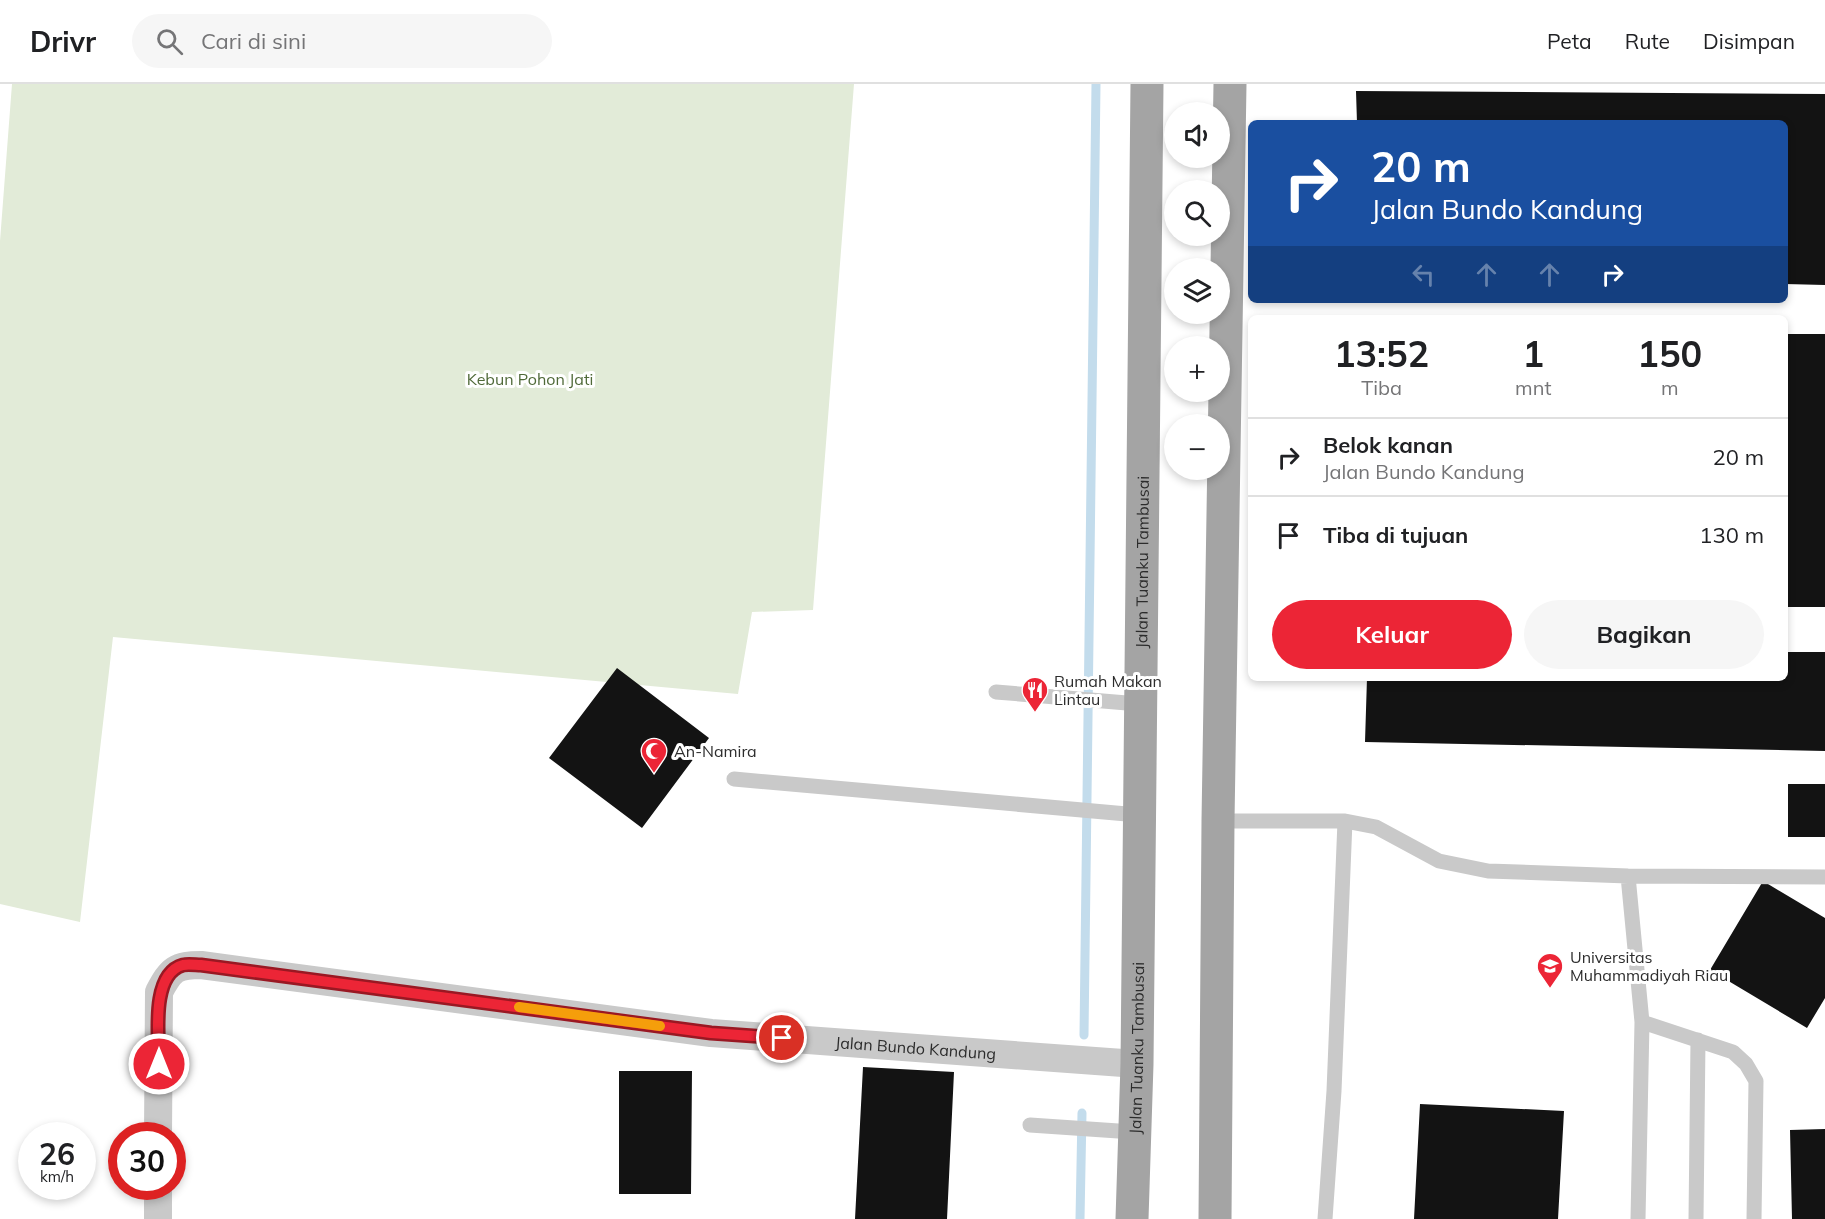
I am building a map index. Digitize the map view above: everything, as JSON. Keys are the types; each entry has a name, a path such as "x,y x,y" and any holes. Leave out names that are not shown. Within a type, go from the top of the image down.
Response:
{"main road":[{"name":"Jalan Tuanku Tambusai","path":"1132,1219 1133,1132 1137,1064 1139,704 1148,84"},
{"path":"1215,1219 1218,821 1230,84"}],"street":[{"name":"Jalan Bundo Kandung","path":"158,1122 159,992 168,975 182,965 213,966 711,1033 1137,1064"},
{"path":"158,1200 158,1219"}],"lane":[{"path":"996,692 1139,704"},
{"path":"734,779 1138,815"},
{"path":"1218,821 1345,821 1376,827 1439,861 1488,871 1628,876 1825,877"},
{"path":"1325,1219 1334,1091 1345,821"},
{"path":"1628,876 1642,1022 1638,1219"},
{"path":"1642,1022 1733,1052 1746,1064 1756,1081 1754,1219"},
{"path":"1696,1219 1698,1040"},
{"path":"1030,1125 1133,1132"}],"green space":[{"name":"Kebun Pohon Jati","path":"12,84 854,84 813,610 752,612 738,694 113,637 80,922 0,904 0,241"}],"building":[{"path":"1356,91 1825,94 1825,285 1788,284 1788,120 1357,120"},
{"path":"1788,334 1825,334 1825,607 1788,607"},
{"path":"1788,652 1825,652 1825,751 1365,742 1367,681 1788,681"},
{"path":"617,668 709,738 642,828 549,758"},
{"path":"1788,784 1825,784 1825,837 1788,837"},
{"path":"1763,881 1825,918 1825,998 1807,1028 1710,970"},
{"path":"863,1067 954,1072 947,1219 855,1219"},
{"path":"619,1071 692,1071 691,1194 619,1194"},
{"path":"1420,1104 1564,1111 1558,1219 1414,1219"},
{"path":"1825,1129 1825,1219 1792,1219 1790,1130"}],"waterway":[{"path":"1084,1035 1096,84"},
{"path":"1080,1219 1082,1113"}],"slow traffic":[{"path":"519,1007 660,1026"}],"place":[{"name":"Rumah Makan Lintau","path":"1035,713"},
{"name":"An-Namira","path":"654,774"},
{"name":"Universitas Muhammadiyah Riau","path":"1550,989"}],"route":[{"path":"159,1064 159,992 168,975 182,965 201,965 711,1033 782,1038"}]}
